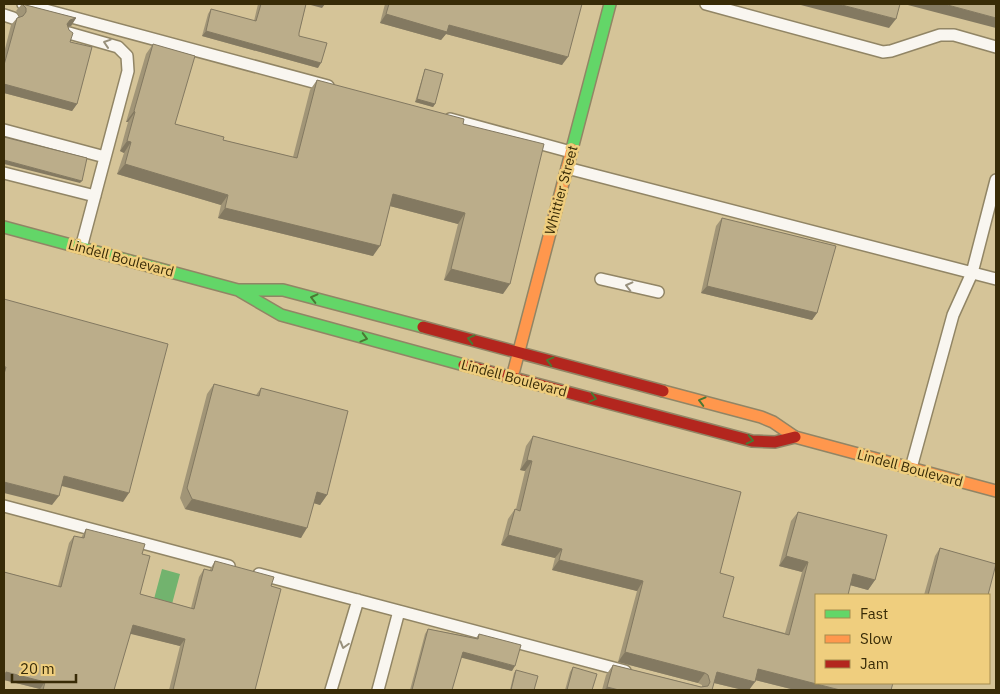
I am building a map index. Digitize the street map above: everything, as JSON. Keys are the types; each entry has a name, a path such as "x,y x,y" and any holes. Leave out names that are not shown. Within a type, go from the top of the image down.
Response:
{"main road":[{"name":"Whittier Street","path":"512,377 610,4"},
{"name":"Lindell Boulevard","path":"4,227 238,290 283,290 518,352 761,417 773,422 796,437 996,491"},
{"name":"Lindell Boulevard","path":"238,290 266,307 296,320 752,441 775,442 796,437"}],"lane":[{"path":"23,4 337,89"},
{"path":"706,4 883,52 940,36 954,36 996,47"},
{"path":"69,33 118,47 127,56 128,71 81,248"},
{"path":"442,117 571,152"},
{"path":"4,130 21,139 43,145 66,151 105,157"},
{"path":"567,168 996,279"},
{"path":"10,171 58,182 95,196"},
{"path":"911,468 953,315 972,273 996,180"},
{"path":"601,279 658,292"},
{"path":"4,506 639,675"},
{"path":"331,690 358,600"},
{"path":"378,690 399,612"}],"shaded area":[{"path":"162,569 180,574 172,604 154,599"}],"building":[{"path":"22,4 76,18 70,20 67,24 69,30 73,33 70,42 92,47 77,104 4,84 4,65 17,18 23,16 26,12 26,8"},
{"path":"261,4 306,4 299,36 327,43 321,63 206,31 211,9 256,21"},
{"path":"389,4 582,4 568,57 449,25 447,32 386,14"},
{"path":"838,4 900,4 896,19"},
{"path":"944,4 996,4 996,18"},
{"path":"153,44 195,56 175,124 224,137 223,140 297,158 317,80 464,119 463,124 544,144 510,284 451,269 465,213 393,194 380,246 225,208 228,195 125,164 131,142 127,141 134,111"},
{"path":"425,69 443,74 435,104 417,99"},
{"path":"4,137 87,158 82,181 4,160"},
{"path":"722,218 836,246 817,313 707,286"},
{"path":"4,299 168,344 129,493 64,476 59,496 4,482 4,374 6,367 4,367"},
{"path":"214,384 259,396 261,388 348,411 327,495 317,492 307,528 192,499 187,488"},
{"path":"533,436 741,492 720,573 734,577 723,617 789,635 808,562 786,556 798,512 887,535 875,580 853,574 848,594 815,594 815,684 758,669 755,682 717,672 712,690 619,690 607,687 613,665 701,687 708,686 710,682 708,675 705,673 625,652 643,581 559,560 562,549 508,535 515,509 520,511 532,461 527,460"},
{"path":"86,529 145,544 142,554 150,556 140,594 194,609 204,569 212,571 215,561 274,577 271,586 281,589 255,690 173,690 185,639 133,625 114,690 43,690 45,682 6,672 5,676 4,572 61,587 74,536 84,538"},
{"path":"940,548 996,564 988,594 928,594"},
{"path":"428,629 478,639 479,634 521,645 515,666 463,652 452,690 412,690"},
{"path":"573,667 597,674 592,690 567,690"},
{"path":"516,670 538,676 534,690 511,690"},
{"path":"817,684 893,684 891,690 840,690"}],"traffic: fast":[{"path":"572,149 610,4"},
{"path":"4,227 238,290 283,290 423,327"},
{"path":"238,290 281,315 464,365"}],"traffic: slow":[{"path":"514,370 572,149"},
{"path":"663,391 761,417 773,422 795,437 996,491"}],"traffic: jam":[{"path":"423,327 663,391"},
{"path":"464,365 752,441 775,442 795,437"}]}
